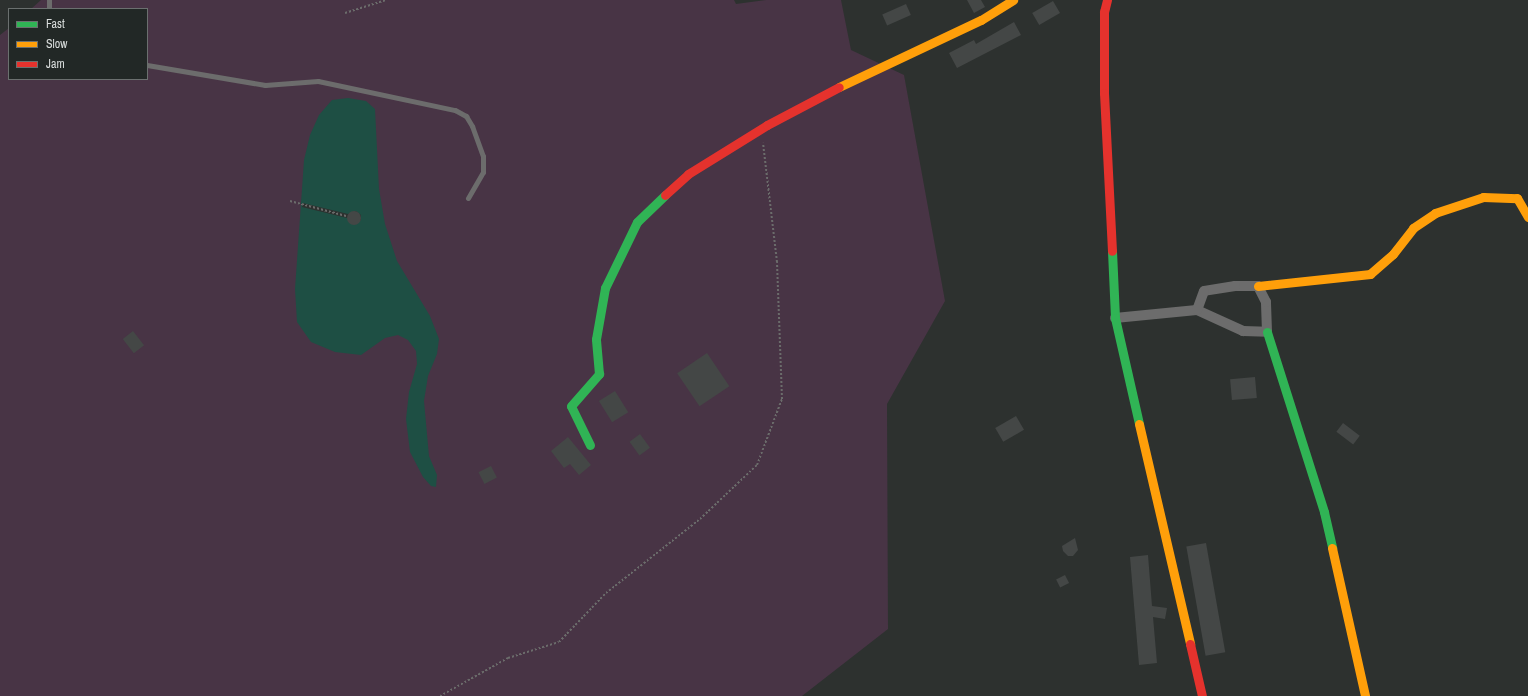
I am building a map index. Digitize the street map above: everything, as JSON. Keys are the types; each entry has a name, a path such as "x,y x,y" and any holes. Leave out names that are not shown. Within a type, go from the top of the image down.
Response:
{"street":[{"path":"590,445 571,406 598,374 596,339 605,288 637,222 688,174 767,125 842,85 981,20 1013,0"},
{"path":"1107,0 1104,12 1104,93 1115,318 1202,696"},
{"path":"1197,310 1204,291 1234,286 1258,286 1370,274 1393,254 1413,228 1435,213 1483,197 1517,198 1528,217"},
{"path":"1258,286 1266,302 1267,332 1324,512 1365,696"},
{"path":"1115,318 1197,310 1243,331 1267,332"}],"lane":[{"path":"148,65 265,85 324,82 455,110 466,116 472,126 483,156 484,172 468,198"}],"path":[{"path":"345,12 386,0"},
{"path":"440,696 508,658 559,642 606,593 700,519 757,465 782,399 777,262 762,145 767,125"},
{"path":"290,201 346,216"}],"shaded area":[{"path":"41,0 734,0 736,4 766,0 841,0 851,50 904,75 945,301 887,404 888,629 802,696 0,696 0,35 8,29 8,80 148,80 148,8 32,8"},
{"path":"348,98 366,101 375,109 379,189 385,224 397,261 430,316 439,339 437,354 428,376 424,401 429,456 437,475 436,487 431,486 423,477 410,452 406,419 409,392 417,364 416,351 408,340 398,335 385,338 361,355 335,352 311,342 297,322 295,289 304,160 310,135 319,115 332,100"}],"pier":[{"path":"303,203 348,214 356,211 361,215 361,220 353,224 347,218 302,207"}],"building":[{"path":"967,0 981,0 985,7 974,13"},
{"path":"1053,1 1060,13 1039,25 1032,13"},
{"path":"906,4 911,15 887,26 882,15"},
{"path":"1014,22 1021,35 957,68 949,53 974,40 976,44"},
{"path":"354,211 359,213 361,218 359,223 354,225 349,223 347,218 349,213"},
{"path":"133,331 144,345 134,353 123,339"},
{"path":"707,353 729,386 700,406 677,373"},
{"path":"1255,377 1257,398 1232,400 1230,379"},
{"path":"615,391 628,412 612,422 599,401"},
{"path":"1016,416 1024,430 1003,442 995,428"},
{"path":"1343,423 1360,436 1353,444 1336,432"},
{"path":"640,434 650,448 639,455 629,442"},
{"path":"568,437 591,465 579,475 570,464 564,468 551,451"},
{"path":"491,466 497,478 484,484 479,472"},
{"path":"1075,538 1078,550 1073,556 1068,556 1063,551 1062,546"},
{"path":"1206,543 1225,652 1206,656 1186,546"},
{"path":"1148,555 1152,606 1167,608 1165,619 1153,617 1157,663 1139,665 1130,557"},
{"path":"1065,575 1069,583 1060,588 1056,580"}],"traffic: fast":[{"path":"590,445 571,406 599,374 596,339 605,288 637,222 665,195"},
{"path":"1112,251 1115,318 1139,424"},
{"path":"1267,332 1324,512 1332,548"}],"traffic: slow":[{"path":"839,87 981,20 1013,0"},
{"path":"1258,286 1370,274 1393,254 1413,228 1435,213 1483,197 1517,198 1528,217"},
{"path":"1139,424 1190,644"},
{"path":"1332,548 1365,696"}],"traffic: jam":[{"path":"1107,0 1104,12 1104,93 1112,251"},
{"path":"665,195 688,174 767,125 839,87"},
{"path":"1190,644 1202,696"}]}
